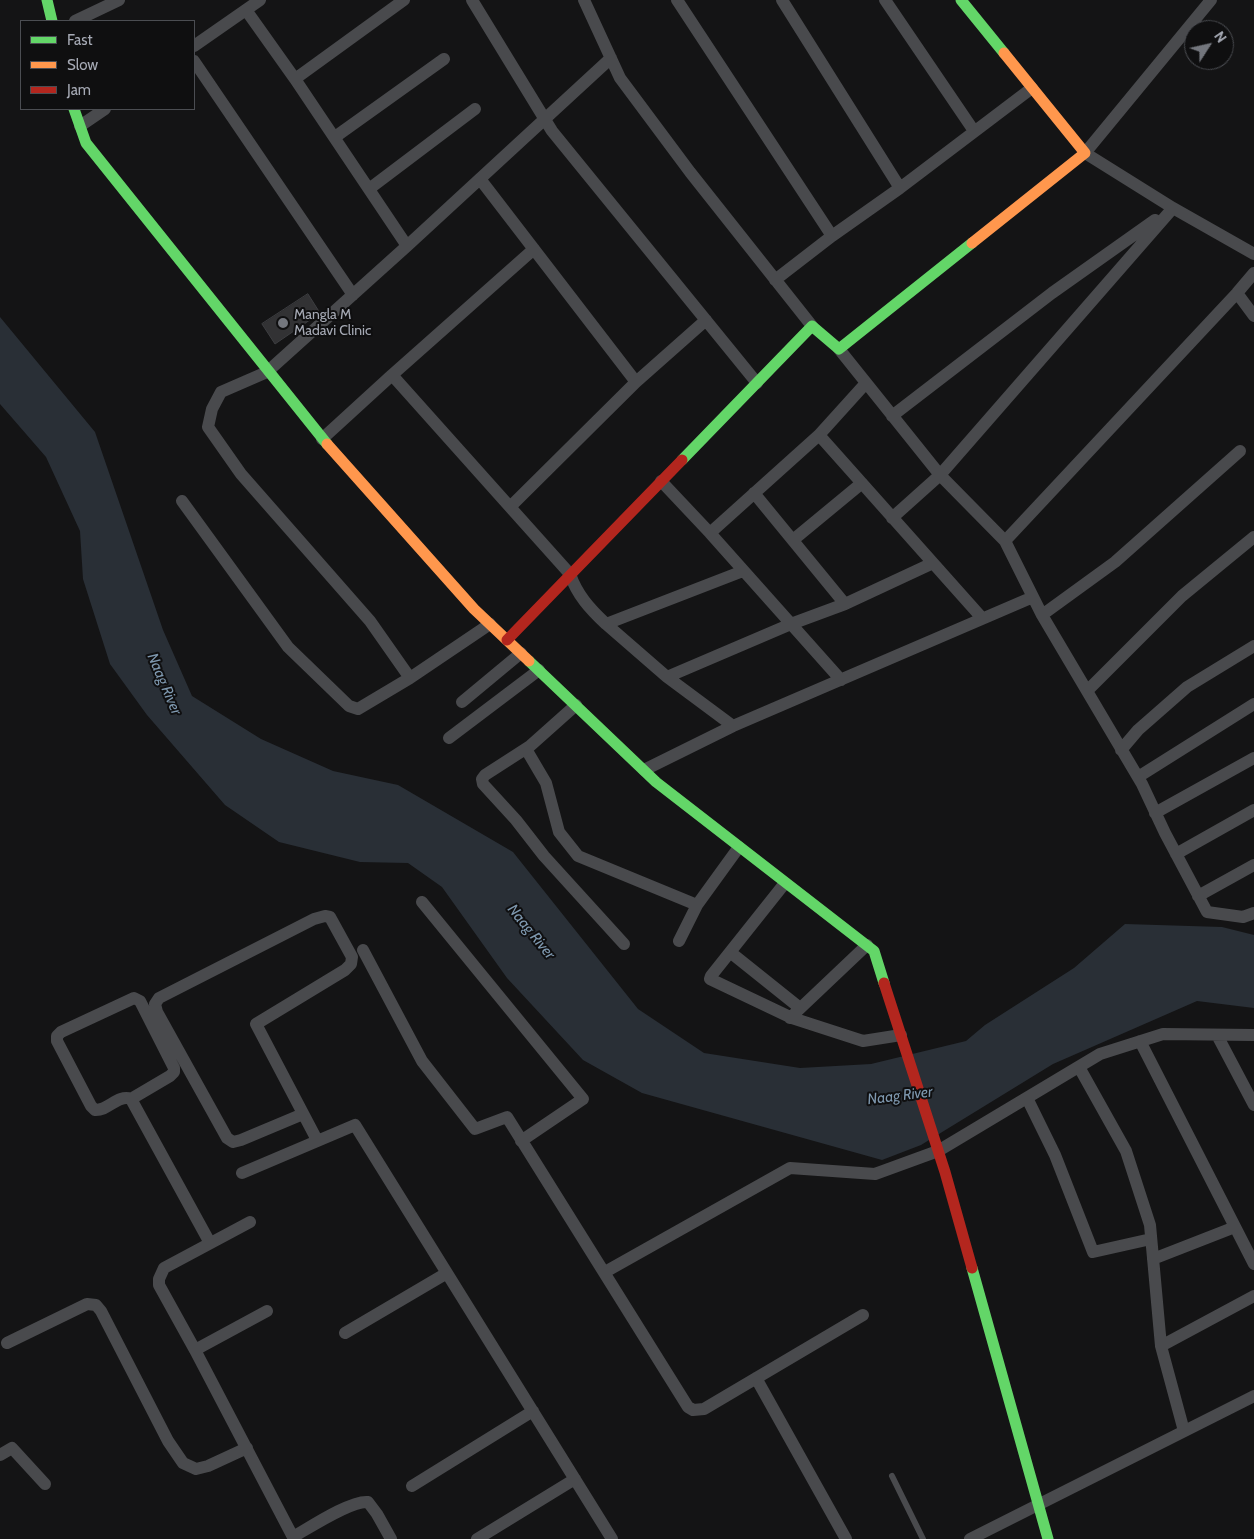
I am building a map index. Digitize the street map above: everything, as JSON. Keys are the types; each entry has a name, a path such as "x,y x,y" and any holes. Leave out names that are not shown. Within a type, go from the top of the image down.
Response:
{"street":[{"path":"47,0 52,20"},
{"path":"77,20 120,0"},
{"path":"195,45 260,0"},
{"path":"295,79 404,0"},
{"path":"472,0 552,131 757,383"},
{"path":"584,0 620,78 690,172 812,326 839,349 940,475 1005,541 1042,614 1138,777 1207,912 1243,917 1254,914"},
{"path":"677,0 832,236"},
{"path":"782,0 900,188"},
{"path":"885,0 974,132"},
{"path":"962,0 1085,153 1173,208 1254,254"},
{"path":"839,349 1085,153 1211,0"},
{"path":"246,10 335,137 408,246"},
{"path":"410,678 370,620 241,474 208,426 212,409 221,392 268,372 408,246 611,58"},
{"path":"335,137 444,59"},
{"path":"195,62 353,295"},
{"path":"775,280 1032,88"},
{"path":"74,110 86,143 268,372 322,439 474,609 656,782 874,951 938,1151 1048,1539"},
{"path":"80,126 103,110"},
{"path":"369,189 475,110"},
{"path":"480,178 636,382"},
{"path":"892,416 1052,293 1173,208"},
{"path":"892,518 940,475 1173,208"},
{"path":"322,439 534,249"},
{"path":"1005,541 1254,273"},
{"path":"1237,293 1254,316"},
{"path":"510,507 636,382 706,320"},
{"path":"507,640 812,326"},
{"path":"392,375 570,574 574,586 586,605 667,676 733,726"},
{"path":"710,533 819,435 866,383"},
{"path":"819,435 982,618"},
{"path":"1042,614 1115,562 1240,451"},
{"path":"661,481 841,680"},
{"path":"793,540 862,484"},
{"path":"754,493 845,604"},
{"path":"182,501 288,648 349,706 358,709 410,678 490,624"},
{"path":"1087,691 1182,596 1254,537"},
{"path":"667,676 791,624 845,604 932,563"},
{"path":"606,624 743,571"},
{"path":"644,770 733,726 1033,597"},
{"path":"1121,750 1138,730 1187,687 1254,646"},
{"path":"462,702 521,653"},
{"path":"449,738 539,670"},
{"path":"1138,777 1254,704"},
{"path":"576,705 526,749 485,775 482,779 483,784 516,820 544,856 624,944"},
{"path":"526,749 546,783 559,832 578,856 697,906"},
{"path":"1155,812 1254,758"},
{"path":"1176,854 1254,810"},
{"path":"679,941 697,906 739,847"},
{"path":"1198,896 1254,865"},
{"path":"785,882 710,979 790,1018 863,1041 902,1038"},
{"path":"422,902 583,1099 521,1141"},
{"path":"303,1114 241,1140 233,1142 227,1138 157,1012 155,1004 159,998 314,919 325,916 330,917 352,957 351,964 345,970 256,1024 317,1140"},
{"path":"790,1018 867,945"},
{"path":"363,950 422,1061 475,1129 507,1117 688,1407 694,1410 704,1409 863,1315"},
{"path":"730,952 800,1008"},
{"path":"134,998 140,1001 174,1068 174,1072 131,1098 122,1098 100,1111 91,1106 57,1040 57,1036 61,1032 134,998"},
{"path":"605,1272 790,1168 875,1174 938,1151 1100,1054 1163,1034 1254,1035"},
{"path":"1217,1035 1254,1105"},
{"path":"1140,1041 1254,1264"},
{"path":"1079,1067 1126,1151 1150,1225 1161,1346 1184,1431"},
{"path":"131,1098 210,1244"},
{"path":"1028,1098 1056,1155 1093,1252 1151,1240"},
{"path":"242,1173 355,1125 612,1539"},
{"path":"250,1222 164,1268 159,1279 159,1285 293,1538 362,1502 368,1502 378,1514 391,1539"},
{"path":"1153,1259 1235,1227"},
{"path":"345,1333 447,1272"},
{"path":"1161,1346 1254,1296"},
{"path":"7,1343 88,1304 96,1304 168,1441 183,1463 196,1469 208,1466 247,1448"},
{"path":"195,1350 267,1311"},
{"path":"756,1378 846,1539"},
{"path":"970,1539 1254,1396"},
{"path":"412,1486 533,1412"},
{"path":"0,1455 12,1448 45,1484"},
{"path":"477,1539 575,1479"}],"lane":[{"path":"892,1476 923,1539"}],"water":[{"name":"Naag River","path":"0,317 95,432 163,630 192,696 261,739 333,771 398,785 513,852 638,1009 704,1053 800,1068 871,1064 966,1041 985,1025 1074,968 1125,924 1222,927 1254,935 1254,1008 1197,1001 1053,1064 921,1145 882,1160 642,1093 583,1060 507,978 442,887 408,863 360,862 279,842 225,805 147,715 110,664 83,579 80,531 46,457 0,404"}],"building":[{"path":"308,294 320,313 275,344 262,324"}],"traffic: fast":[{"path":"47,0 52,20"},
{"path":"961,0 1004,53"},
{"path":"74,110 86,143 327,444"},
{"path":"682,460 812,326 839,349 972,243"},
{"path":"529,661 656,782 874,951 884,983"},
{"path":"972,1268 1048,1539"}],"traffic: slow":[{"path":"972,243 1085,153 1004,53"},
{"path":"327,444 474,609 529,661"}],"traffic: jam":[{"path":"507,640 682,460"},
{"path":"884,983 945,1172 972,1268"}],"place":[{"name":"Mangla M Madavi Clinic","path":"283,323"}]}
